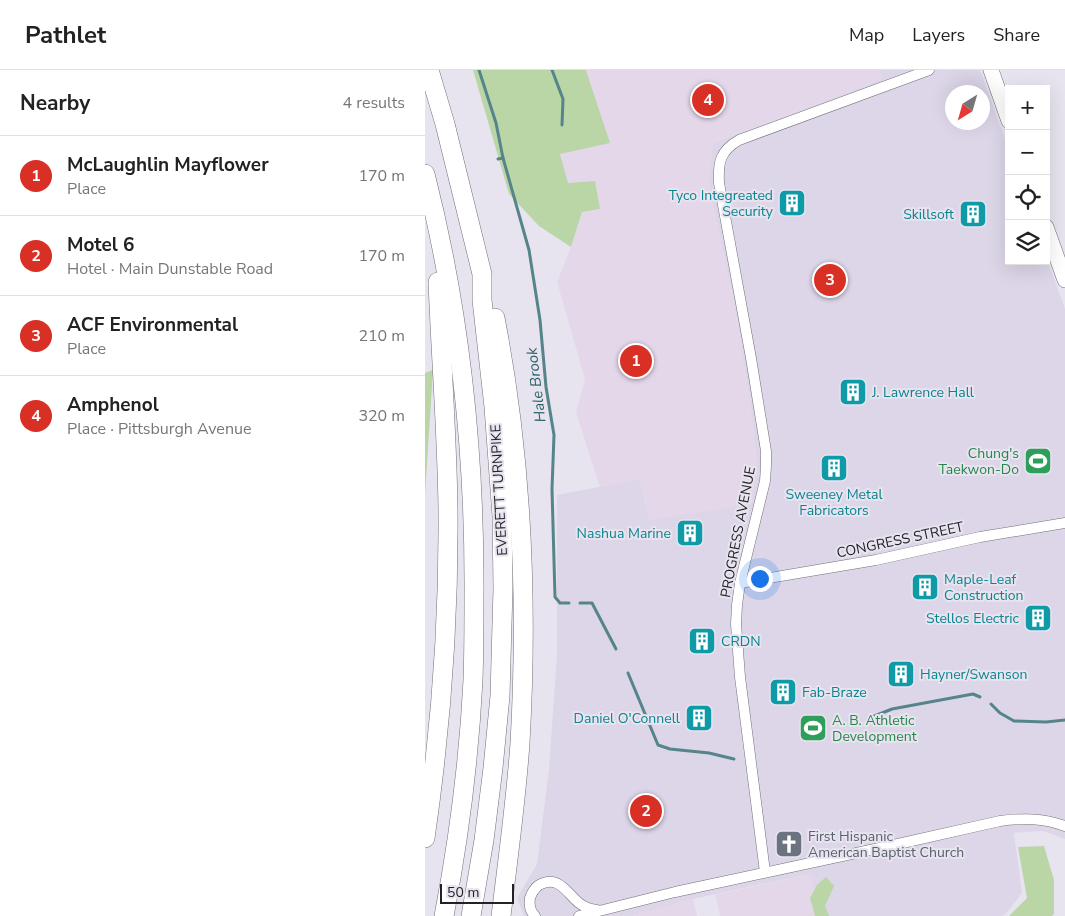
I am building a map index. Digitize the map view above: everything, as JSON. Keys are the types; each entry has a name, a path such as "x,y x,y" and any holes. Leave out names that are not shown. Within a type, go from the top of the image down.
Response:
{"highway":[{"name":"EVERETT TURNPIKE","path":"429,70 445,124 481,274 499,462 503,552 500,696 484,840 471,916"},
{"name":"EVERETT TURNPIKE","path":"425,174 449,284 461,374 470,464 474,571 473,679 468,751 455,858 444,916"},
{"path":"425,838 441,686 446,607 447,549 447,465 434,213"},
{"path":"481,274 495,314 512,420 523,591 520,744 501,916"},
{"path":"494,916 514,808"}],"street":[{"name":"PROGRESS AVENUE","path":"765,872 737,650 736,615 740,583 765,481 766,452 719,184 719,163 726,149 739,140 929,70"},
{"path":"991,70 1005,110"},
{"path":"1050,238 1065,280"},
{"name":"CONGRESS STREET","path":"740,583 876,560 980,537 1065,523"},
{"path":"579,916 675,892 974,826 1025,818 1065,826"},
{"path":"535,916 530,907 531,894 540,884 547,882 560,884 580,903 598,911"}],"shaded area":[{"path":"586,70 879,70 882,79 713,143 708,183 733,298 749,396 757,464 752,504 649,520 640,479 600,487 576,413 585,379 557,282 582,212 600,209 567,183 560,153 610,143"},
{"path":"879,70 980,70 985,85 945,85 945,130 990,130 990,98 1005,139 1005,265 1049,265 1065,309 1065,839 1043,831 1014,833 1022,893 1003,916 821,916 810,874 693,899 633,916 524,916 517,898 537,864 549,769 557,655 557,495 640,479 649,520 757,464 749,396 733,298 708,183 713,143 882,79"},
{"path":"811,874 821,916 720,916 715,895"},
{"path":"693,899 697,916 633,916"}],"green space":[{"path":"473,70 586,70 610,143 560,154 568,183 595,181 600,209 582,212 571,247 539,226 509,194"},
{"path":"433,370 425,495 425,373"},
{"path":"1044,846 1054,880 1054,914 1052,916 1009,916 1027,898 1018,847"},
{"path":"826,877 834,886 825,906 829,916 815,916 810,898 817,885"}],"waterway":[{"name":"Hale Brook","path":"479,70 496,123 503,158 529,250 540,320 546,387 554,435 552,489 555,597 560,603 569,603"},
{"path":"552,70 563,99 562,125"},
{"name":"Hale Brook","path":"498,159 503,158"},
{"name":"Hale Brook","path":"580,603 592,603 616,649"},
{"name":"Hale Brook","path":"628,673 658,745 670,749 709,753 734,759"},
{"name":"Hale Brook","path":"872,717 892,709 973,694 980,697"},
{"name":"Hale Brook","path":"991,704 1000,713 1014,721 1046,722 1065,720"}],"place":[{"name":"Amphenol","path":"708,100"},
{"name":"Tyco Integreated Security","path":"792,203"},
{"name":"Skillsoft","path":"973,214"},
{"name":"ACF Environmental","path":"830,280"},
{"name":"McLaughlin Mayflower","path":"636,361"},
{"name":"J. Lawrence Hall","path":"853,392"},
{"name":"Chung's Taekwon-Do","path":"1038,461"},
{"name":"Sweeney Metal Fabricators","path":"834,468"},
{"name":"Nashua Marine","path":"690,533"},
{"name":"Maple-Leaf Construction","path":"925,587"},
{"name":"Stellos Electric","path":"1038,618"},
{"name":"CRDN","path":"702,641"},
{"name":"Hayner/Swanson","path":"901,674"},
{"name":"Fab-Braze","path":"783,692"},
{"name":"Daniel O'Connell","path":"699,718"},
{"name":"A. B. Athletic Development","path":"813,728"},
{"name":"Motel 6","path":"646,811"},
{"name":"First Hispanic American Baptist Church","path":"789,844"}]}
